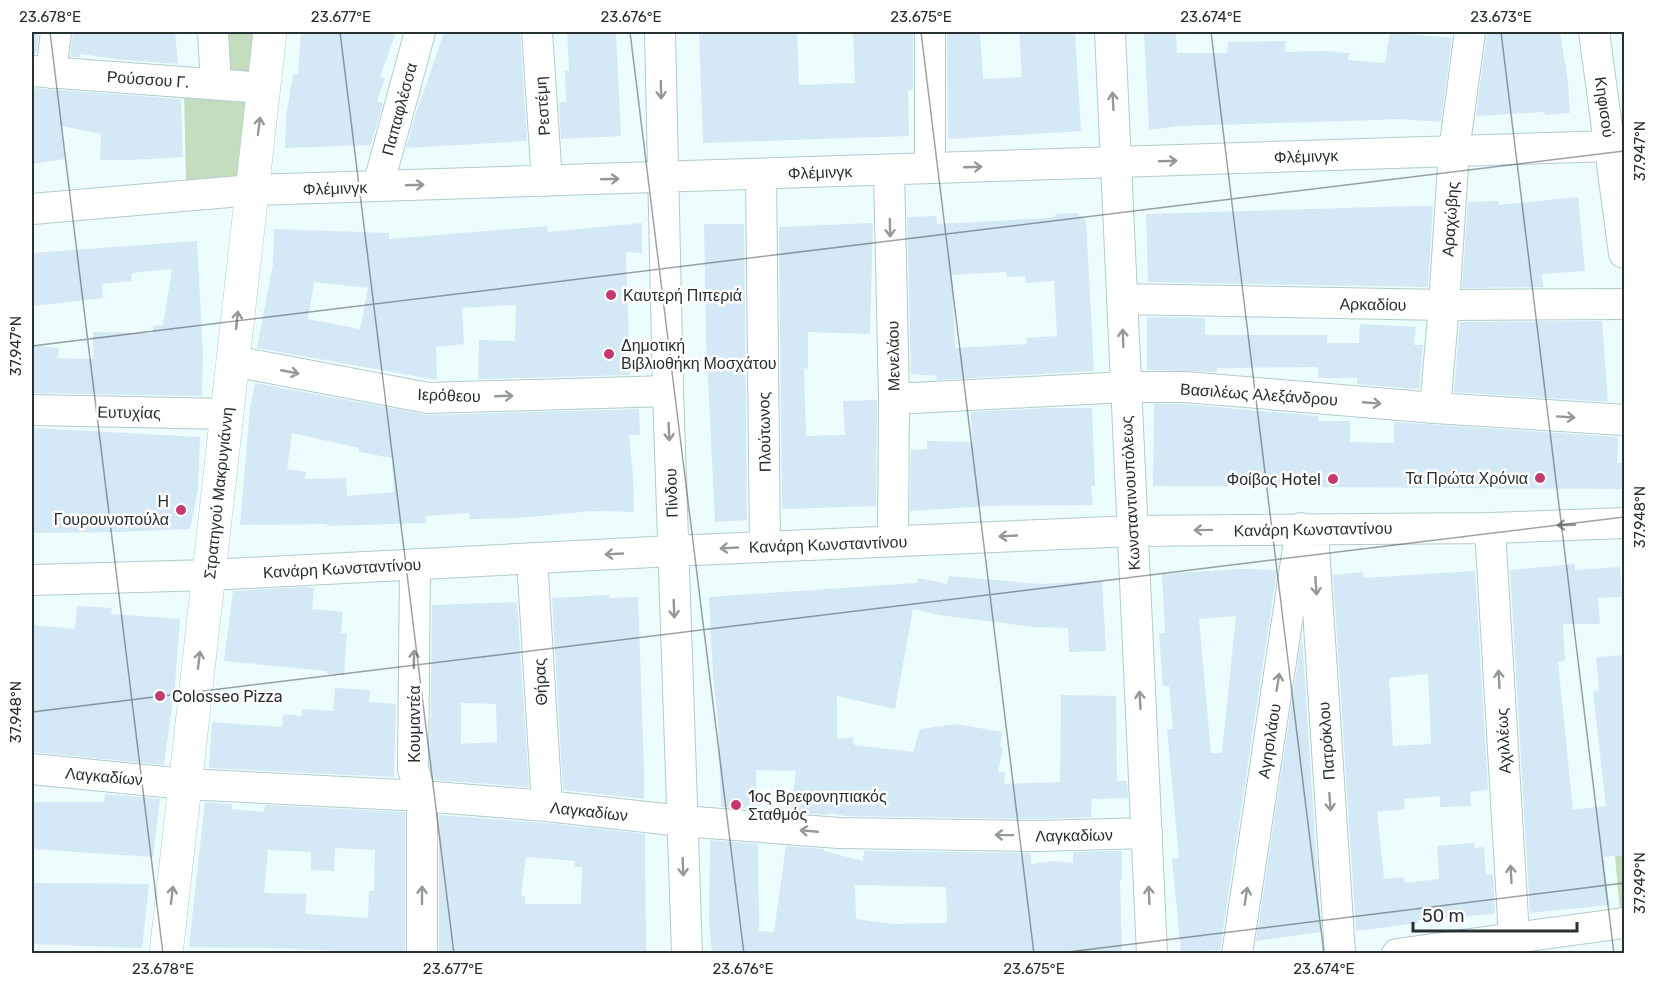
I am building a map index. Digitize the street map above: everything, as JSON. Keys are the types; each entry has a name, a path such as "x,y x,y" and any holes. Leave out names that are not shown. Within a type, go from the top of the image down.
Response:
{"main road":[{"name":"Στρατηγού Μακρυγιάννη","path":"166,954 270,32"}],"street":[{"path":"41,72 56,32"},
{"path":"213,32 216,84"},
{"name":"Παπαφλέσσα","path":"378,186 420,32"},
{"name":"Ρεστέμη","path":"537,32 547,181"},
{"name":"Πίνδου","path":"660,32 672,551 687,954"},
{"path":"930,32 930,168"},
{"name":"Κωνσταντινουπόλεως","path":"1110,32 1152,954"},
{"name":"Αραχώβης","path":"1435,408 1454,151 1470,32"},
{"name":"Κηφισού","path":"1594,32 1624,253"},
{"name":"Ρούσσου Γ.","path":"41,72 264,88"},
{"name":"Φλέμινγκ","path":"32,209 252,190 1610,146"},
{"name":"Μενελάου","path":"889,170 894,399 894,541"},
{"name":"Πλούτωνος","path":"761,174 765,547"},
{"name":"Αρκαδίου","path":"1122,299 1444,305 1624,304"},
{"name":"Ιερόθεου","path":"232,361 428,398 668,392"},
{"name":"Βασιλέως Αλεξάνδρου","path":"894,399 1125,387 1185,387 1435,408 1624,420"},
{"name":"Ευτυχίας","path":"32,410 226,414"},
{"name":"Κανάρη Κωνσταντίνου","path":"32,580 209,574 1133,531 1490,528 1624,523"},
{"name":"Αγησιλάου","path":"1237,954 1307,528"},
{"name":"Πατρόκλου","path":"1307,528 1340,954"},
{"name":"Αχιλλέως","path":"1490,528 1515,946"},
{"name":"Θήρας","path":"532,558 547,796"},
{"name":"Κουμαντέα","path":"415,564 413,769 422,796 422,954"},
{"name":"Λαγκαδίων","path":"32,769 185,784 422,796 547,796 681,821 839,833 1036,836 1147,833"},
{"path":"1397,954 1515,946 1624,923"}],"green space":[{"path":"227,32 255,32 250,79 228,78"},
{"path":"184,92 251,98 244,179 186,181"},
{"path":"1624,855 1624,912 1620,912 1615,856"}],"building":[{"path":"32,32 39,32 36,54 32,54"},
{"path":"73,32 175,32 178,64 80,54 80,57 70,57"},
{"path":"301,32 396,32 380,77 385,78 377,101 383,103 371,145 285,148 286,117 293,74 298,74"},
{"path":"444,32 520,32 527,141 406,148 420,99"},
{"path":"567,32 616,32 621,136 561,139 559,102 566,102 565,71 569,71"},
{"path":"699,32 797,32 799,85 855,83 853,32 913,32 913,90 908,91 909,136 703,143"},
{"path":"947,32 980,32 983,79 1022,77 1019,32 1075,32 1081,131 948,139"},
{"path":"1144,32 1176,32 1177,53 1227,53 1228,42 1286,41 1285,52 1349,53 1348,60 1385,63 1390,32 1452,38 1441,122 1401,119 1179,126 1149,130"},
{"path":"1487,32 1560,32 1568,82 1570,113 1545,115 1544,112 1476,116"},
{"path":"32,88 181,99 183,157 100,160 101,134 61,126 65,159 32,164"},
{"path":"1578,197 1585,271 1542,274 1543,287 1462,288 1468,202 1498,201 1499,205"},
{"path":"1433,206 1428,287 1148,282 1146,214"},
{"path":"1077,213 1086,220 1094,371 936,380 937,376 911,374 907,217 936,216 937,224 1051,218 1057,214","holes":["1006,272 1007,277 1025,276 1026,283 1054,281 1057,336 1026,338 1027,344 955,348 952,275"]},
{"path":"642,223 642,253 626,252 630,375 478,379 479,340 515,341 516,305 462,308 464,344 436,347 437,380 257,348 273,264 274,229 389,233 389,239 547,226 548,232","holes":["314,282 368,288 360,329 308,319"]},
{"path":"873,223 870,334 808,332 808,369 804,368 806,436 845,435 843,401 877,400 876,506 782,509 779,227"},
{"path":"704,224 744,224 747,520 715,522 706,338"},
{"path":"197,241 203,354 202,396 32,393 32,345 59,348 58,358 93,359 93,332 153,333 153,326 163,325 172,269 132,273 131,281 102,284 103,298 32,306 32,253"},
{"path":"1147,317 1205,318 1205,335 1327,335 1327,343 1359,343 1360,324 1416,327 1414,345 1423,345 1419,389 1357,384 1357,378 1318,378 1318,367 1217,368 1217,372 1147,370"},
{"path":"1602,321 1608,402 1454,392 1460,322"},
{"path":"255,383 428,415 639,409 640,435 629,435 634,512 593,511 518,518 470,519 469,513 426,516 426,523 327,526 327,524 240,525 250,408","holes":["292,433 359,448 359,452 392,458 394,492 347,496 346,478 305,479 306,472 287,469"]},
{"path":"1154,404 1184,404 1318,416 1318,421 1350,421 1350,442 1394,443 1394,422 1618,437 1617,463 1622,463 1622,489 1153,486"},
{"path":"1092,408 1095,486 1091,486 1093,505 988,506 910,511 911,450 927,449 927,441 972,442 971,412"},
{"path":"32,428 200,437 198,489 190,529 32,533"},
{"path":"1575,564 1575,570 1620,567 1622,597 1598,598 1600,624 1563,624 1565,661 1558,662 1573,810 1606,806 1593,692 1599,690 1596,657 1624,655 1624,855 1604,857 1609,905 1530,913 1510,570"},
{"path":"1240,569 1277,570 1220,950 1181,953 1172,859 1179,858 1167,729 1173,729 1169,686 1163,686 1159,633 1165,633 1162,574","holes":["1236,616 1222,753 1211,753 1199,619"]},
{"path":"1475,571 1488,790 1470,792 1471,806 1440,807 1440,796 1404,799 1405,809 1377,812 1384,879 1404,877 1405,883 1439,879 1437,846 1474,843 1475,848 1484,847 1486,875 1493,874 1495,914 1417,920 1418,923 1356,931 1333,575 1363,572 1364,578","holes":["1428,674 1431,744 1393,746 1389,678"]},
{"path":"949,576 1040,584 1102,581 1106,651 1069,652 1068,628 1034,627 939,615 913,609 895,709 837,696 837,739 853,737 854,745 913,752 920,729 956,724 1002,732 1000,747 1003,748 998,772 1005,772 1004,784 1060,782 1061,695 1116,696 1117,781 1127,781 1128,798 1092,799 1091,817 1036,819 845,816 829,813 829,815 791,812 796,771 756,770 757,809 721,807 718,722 709,597 917,583 918,578 947,584"},
{"path":"314,588 312,609 343,612 341,633 347,633 344,675 327,674 327,671 224,661 233,591"},
{"path":"609,595 609,598 638,597 644,799 563,790 552,598"},
{"path":"517,602 529,787 435,780 430,766 432,605","holes":["461,703 496,704 497,742 461,744"]},
{"path":"77,606 112,608 111,614 180,619 175,685 164,765 32,752 32,625 75,629"},
{"path":"1302,635 1321,932 1256,941"},
{"path":"335,688 370,690 369,702 396,704 394,777 209,768 212,722 282,727 283,714 302,716 302,709 333,711"},
{"path":"105,794 160,799 153,857 32,849 32,802 104,802"},
{"path":"205,802 232,804 232,809 264,812 265,805 405,812 405,954 189,947","holes":["335,848 375,850 374,891 369,891 368,918 305,914 307,894 264,893 268,850 311,852 311,870 334,871"]},
{"path":"439,815 645,834 646,954 439,954","holes":["526,857 575,861 575,867 582,867 581,904 525,904 525,896 521,896"]},
{"path":"710,840 758,844 759,931 774,932 786,846 824,849 824,851 863,861 864,851 1031,853 1031,864 1054,861 1073,863 1073,852 1122,851 1122,880 1120,880 1122,954 712,954 709,923","holes":["855,885 946,887 947,923 893,924 856,919"]},
{"path":"32,883 149,884 142,948 32,944"}],"place":[{"name":"Καυτερή Πιπεριά","path":"611,295"},
{"name":"Δημοτική Βιβλιοθήκη Μοσχάτου","path":"609,354"},
{"name":"Τα Πρώτα Χρόνια","path":"1540,478"},
{"name":"Φοίβος Hotel","path":"1333,479"},
{"name":"Η Γουρουνοπούλα","path":"181,510"},
{"name":"Colosseo Pizza","path":"160,696"},
{"name":"1ος Βρεφονηπιακός Σταθμός","path":"736,805"}]}
